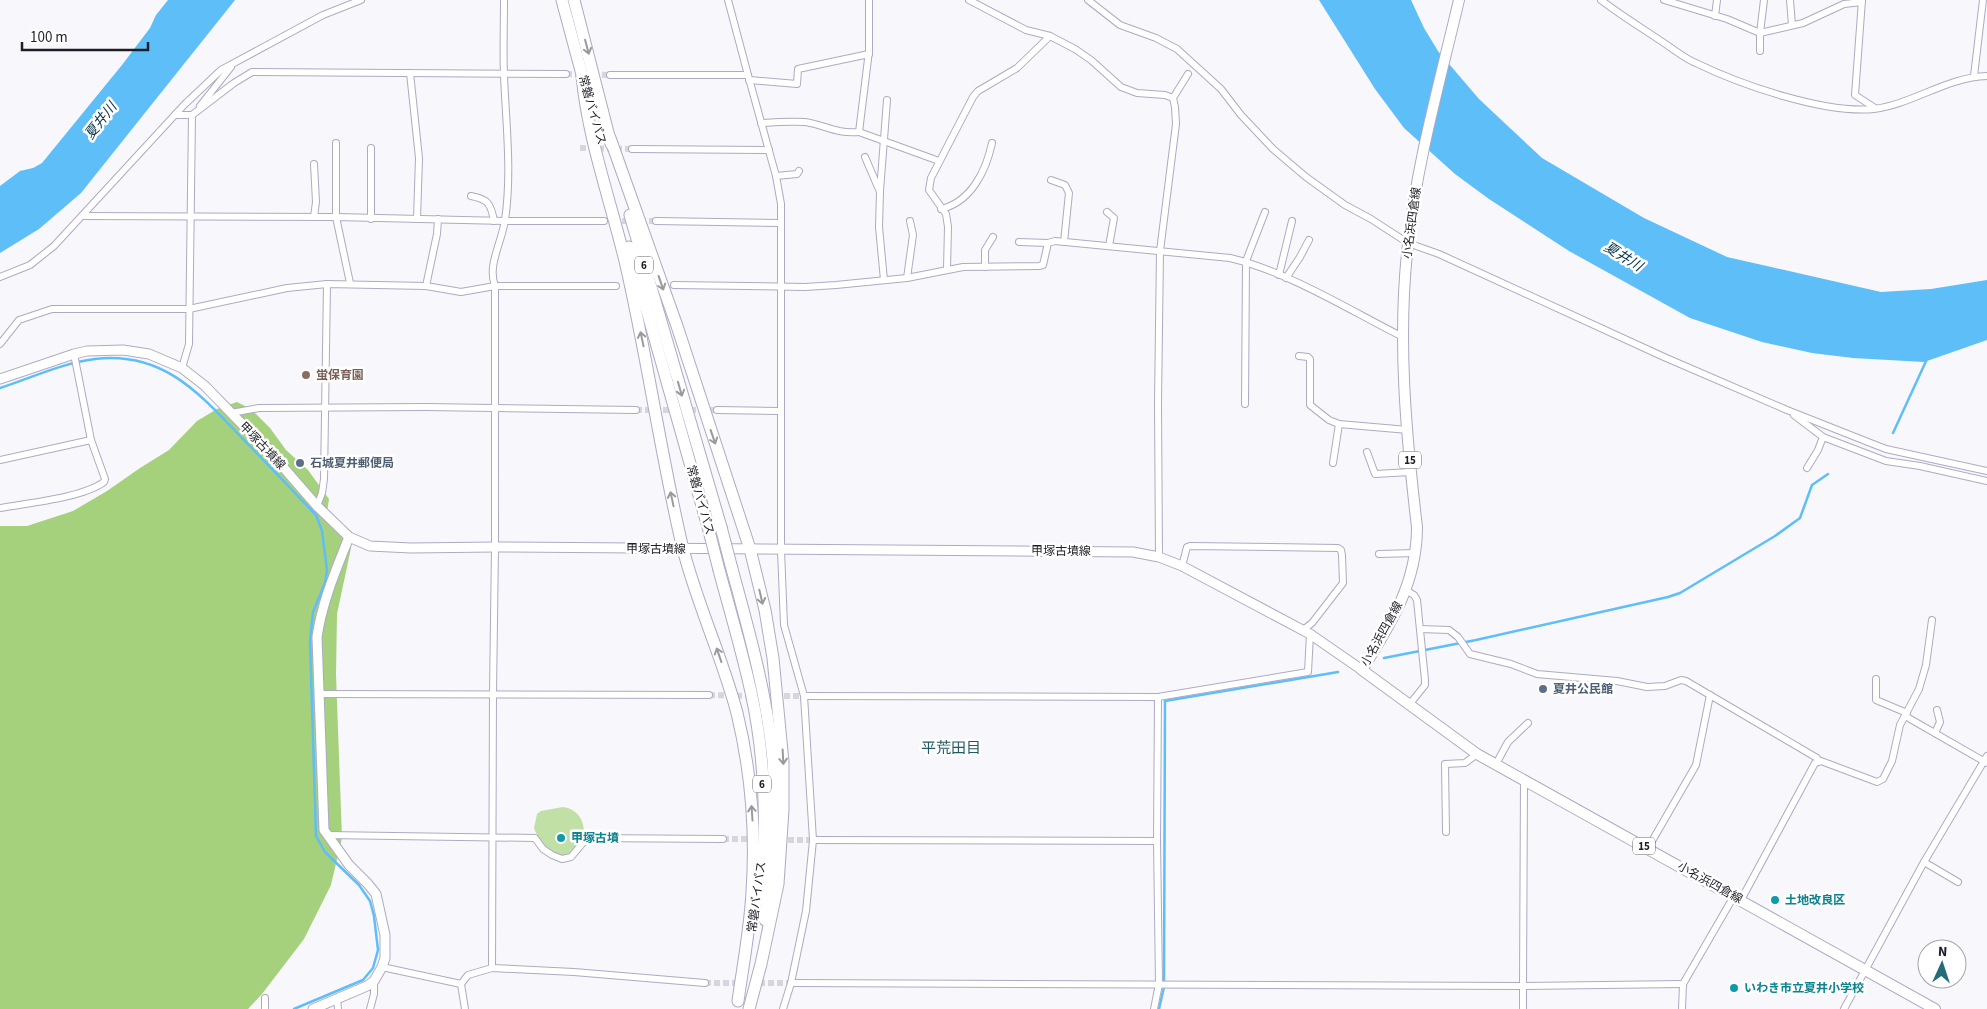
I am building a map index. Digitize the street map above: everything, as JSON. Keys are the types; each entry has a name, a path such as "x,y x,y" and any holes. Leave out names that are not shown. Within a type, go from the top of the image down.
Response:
{"highway":[{"name":"常磐バイパス","path":"562,0 752,693 761,759 762,877 739,1006"},
{"name":"常磐バイパス","path":"574,0 646,272 721,527 751,638 758,674 773,768 774,813 770,881 758,955 739,1006"},
{"path":"582,76 585,106 624,256 640,328 683,549 726,675 740,728 749,777 754,840 753,886 739,1006"},
{"path":"610,138 677,326 750,549 764,610 776,682 783,762 784,810 776,898 762,964 749,1009"}],"main road":[{"name":"小名浜四倉線","path":"1460,0 1420,169 1408,240 1403,337 1411,472 1417,527 1416,553 1412,574 1405,590 1382,637 1362,670 1477,754 1935,1009"},
{"name":"甲塚古墳線","path":"0,379 75,356 105,350 123,350 149,354 182,368 204,386 276,459 317,506 349,537 370,546 411,548 1134,552 1159,557 1182,566 1307,632 1362,670"},
{"path":"312,1009 343,997 374,980 385,958 385,935 376,894 348,865 324,830 317,637 320,618 331,583 349,537"}],"street":[{"path":"0,277 30,265 54,246 175,115 221,70 323,15 361,0"},
{"path":"492,968 495,286 492,277 505,221 508,139 504,75 504,0"},
{"path":"728,0 781,199 780,411 781,550 784,625 804,696 813,840 806,911 791,983 783,1009"},
{"path":"859,132 869,54 869,0"},
{"path":"970,0 1026,30 1050,36 1091,60 1121,87 1137,93 1165,95 1173,98"},
{"path":"1088,0 1120,25 1156,38 1176,49 1220,89 1273,149 1306,177 1345,205 1408,240 1664,357 1787,410 1886,449 1987,471"},
{"path":"1601,0 1686,58 1768,91 1800,101 1850,110 1876,108 1910,98 1939,86 1974,76 1987,76"},
{"path":"1664,0 1677,2 1760,33 1802,23 1844,4 1862,1 1855,95 1860,100 1876,108"},
{"path":"1715,16 1717,0"},
{"path":"1760,51 1764,0"},
{"path":"1790,0 1792,25"},
{"path":"1974,76 1983,0"},
{"path":"947,269 948,226 946,214 929,190 929,184 973,97 1017,68 1050,36"},
{"path":"610,75 749,77 797,84 798,69 869,54"},
{"path":"182,368 189,344 194,113 234,63"},
{"path":"175,115 194,113 252,72 566,74"},
{"path":"410,73 419,158 417,219"},
{"path":"1159,557 1160,251 1176,124 1173,98 1188,74"},
{"path":"884,280 879,227 887,100"},
{"path":"761,123 786,121 806,123 840,133 859,132 940,161"},
{"path":"941,209 963,200 970,192 986,164 992,143"},
{"path":"336,144 336,217 350,283"},
{"path":"371,148 371,219"},
{"path":"632,149 769,150"},
{"path":"865,157 880,192"},
{"path":"314,164 316,202 314,217"},
{"path":"776,176 797,174 799,171"},
{"path":"1051,180 1065,185 1069,194 1064,242"},
{"path":"471,196 486,200 494,221"},
{"path":"1106,212 1114,218 1109,246"},
{"path":"1245,404 1246,261 1265,212"},
{"path":"83,216 604,221"},
{"path":"426,286 438,234 438,219"},
{"path":"656,221 781,223"},
{"path":"907,278 913,235 910,221"},
{"path":"1282,277 1292,221"},
{"path":"984,267 985,250 993,237"},
{"path":"1282,277 1300,257 1308,240"},
{"path":"1019,242 1048,243 1055,241 1246,261 1403,337"},
{"path":"674,285 781,287 836,285 907,278 947,269 1039,266 1043,265 1048,243"},
{"path":"0,344 18,320 52,309 189,309 287,288 350,283 426,286 461,292 495,286 616,286"},
{"path":"317,506 322,493 324,479 327,284"},
{"path":"0,508 72,495 100,485 105,479 91,440 75,356"},
{"path":"1299,356 1310,359 1310,405 1329,420 1339,424 1408,430"},
{"path":"230,413 259,408 426,407 636,410"},
{"path":"717,410 780,411"},
{"path":"1787,410 1823,437 1886,461 1920,466 1987,481"},
{"path":"1332,463 1339,424"},
{"path":"1807,468 1818,450 1823,437"},
{"path":"0,460 91,440"},
{"path":"1368,452 1375,474 1411,472"},
{"path":"804,696 1158,697 1308,672 1307,632 1343,583 1341,550 1338,548 1190,546 1187,547 1182,566"},
{"path":"1379,554 1416,553"},
{"path":"1405,590 1414,595 1417,600 1425,685 1409,705"},
{"path":"1420,629 1449,630 1458,637 1470,654 1511,664 1537,674 1617,681 1647,687 1665,686 1681,680 1686,681 1817,758 1819,762 1877,782 1883,779 1892,761 1900,725 1919,689 1926,665 1932,620"},
{"path":"1844,1009 1924,862 1986,760 1876,700 1876,679"},
{"path":"319,694 708,695"},
{"path":"1648,848 1696,764 1710,695"},
{"path":"1154,1009 1162,984 1157,840 1158,697"},
{"path":"1936,733 1940,722 1937,710"},
{"path":"1496,764 1508,742 1528,723"},
{"path":"1446,832 1445,764 1466,763 1477,754"},
{"path":"1682,1009 1683,984 1737,898 1815,763 1819,762"},
{"path":"1523,1009 1524,781"},
{"path":"328,836 535,838 543,849 562,859 571,857 587,838 723,839"},
{"path":"813,840 1157,840"},
{"path":"1924,862 1958,882"},
{"path":"382,967 461,984"},
{"path":"465,1009 461,984 468,975 492,968 574,972 705,983"},
{"path":"370,1009 374,994 374,980"},
{"path":"791,983 1523,986 1683,984"},
{"path":"265,1009 266,998"},
{"path":"337,998 338,1009"}],"green space":[{"path":"237,402 251,409 270,428 286,450 308,470 329,499 327,512 352,532 351,548 337,614 336,674 342,838 331,885 304,939 262,994 248,1009 0,1009 0,526 27,526 73,511 169,450 197,421 217,409"},
{"path":"563,807 576,812 583,823 584,833 573,851 568,855 562,856 552,853 547,849 534,828 537,814 541,811"}],"water":[{"name":"夏井川","path":"168,0 235,0 81,193 39,229 0,253 0,186 20,171 33,168 42,163 122,65"},
{"name":"夏井川","path":"1319,0 1411,0 1424,28 1438,51 1479,99 1542,158 1644,218 1727,257 1881,292 1931,289 1987,280 1987,340 1924,362 1853,358 1812,353 1762,342 1690,318 1569,251 1489,199 1455,174 1404,128 1375,89"}],"waterway":[{"path":"0,388 59,367 95,359 119,358 141,362 160,369 195,391 316,515 322,531 327,570 325,583 313,612 310,641 316,836 325,852 359,885 370,901 374,916 378,950 373,968 363,980 294,1009"},
{"path":"1893,433 1927,359"},
{"path":"1384,658 1476,640 1680,593 1775,536 1800,518 1812,485 1828,474"},
{"path":"1159,1009 1164,987 1165,701 1338,672"}],"tunnel":[{"path":"566,74 610,75"},
{"path":"580,148 632,149"},
{"path":"613,221 656,221"},
{"path":"636,410 717,410"},
{"path":"709,695 752,696"},
{"path":"775,696 804,696"},
{"path":"723,839 754,839"},
{"path":"779,840 813,840"},
{"path":"705,983 791,983"}],"place":[{"name":"蛍保育園","path":"306,375"},
{"name":"石城夏井郵便局","path":"300,463"},
{"name":"夏井公民館","path":"1543,689"},
{"name":"甲塚古墳","path":"561,838"},
{"name":"土地改良区","path":"1775,900"},
{"name":"いわき市立夏井小学校","path":"1734,988"}],"district":[{"name":"平荒田目","path":"951,748"}]}
